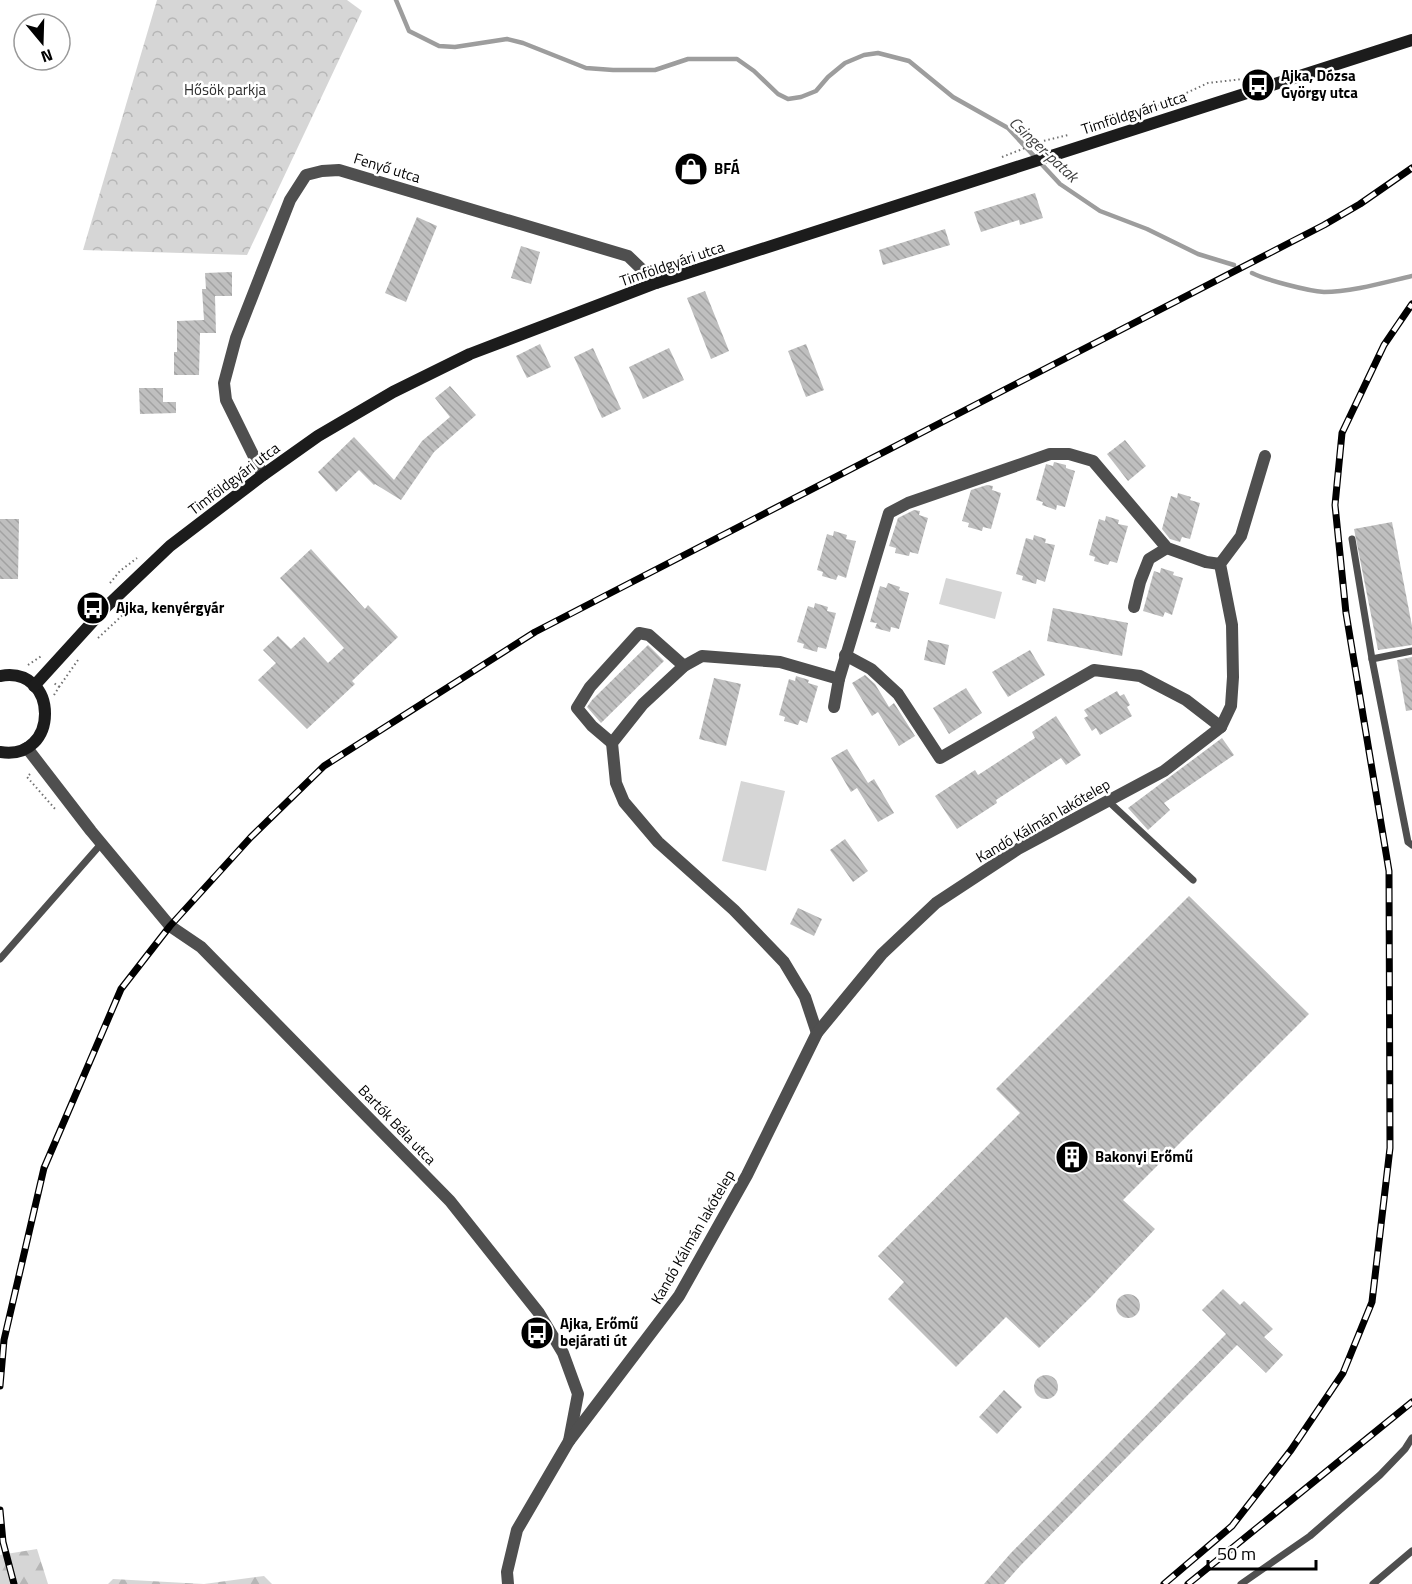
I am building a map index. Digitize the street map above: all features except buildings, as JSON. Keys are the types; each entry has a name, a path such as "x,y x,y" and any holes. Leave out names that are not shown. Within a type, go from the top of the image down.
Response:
{"main road":[{"name":"Timföldgyári utca","path":"34,686 106,607 170,546 263,475 318,436 384,398 470,354 656,283 1412,40"},
{"path":"0,676 16,676 34,686 42,696 46,707 43,730 36,740 27,748 17,752 0,752"}],"street":[{"name":"Fenyő utca","path":"263,475 226,400 224,383 236,338 290,200 306,175 339,170 628,256 656,283"},
{"path":"834,707 845,656 890,513 908,503 1050,454 1069,454 1093,461 1167,548 1206,562 1220,564"},
{"path":"845,656 871,669 898,694 940,758 1094,670 1140,676 1186,700 1221,727 1231,706 1233,667 1232,625 1220,564 1241,536 1265,456"},
{"path":"1134,607 1149,558 1167,548"},
{"path":"684,666 649,635 639,633 590,687 577,708 592,726 612,743 616,783 624,802 658,842 734,910 784,962 805,997 817,1033"},
{"path":"612,743 643,704 684,666 702,656 780,662 839,679"},
{"name":"Kandó Kálmán lakótelep","path":"569,1441 679,1296 747,1175 817,1033 882,954 936,903 1018,849 1164,771 1221,727"},
{"name":"Bartók Béla utca","path":"27,748 101,844 170,926 201,947 450,1201 539,1313 563,1353 578,1394 569,1441 517,1530 507,1572 508,1584"}],"lane":[{"path":"1352,539 1372,659 1408,842 1412,845"},
{"path":"1372,659 1412,651"},
{"path":"1108,801 1193,880"},
{"path":"0,959 101,844"},
{"path":"1241,1584 1310,1536 1380,1475 1405,1449 1412,1438"},
{"path":"1373,1584 1412,1551"}],"path":[{"path":"998,158 1043,141"},
{"path":"107,587 120,571 137,557"},
{"path":"93,642 126,612"},
{"path":"26,666 47,652"},
{"path":"59,687 78,659"}],"green space":[{"name":"Hősök parkja","path":"157,0 347,0 362,11 247,255 83,250"},
{"path":"946,578 1002,592 995,619 939,604"},
{"path":"741,781 785,791 766,871 722,861"},
{"path":"37,1549 48,1584 0,1584 0,1555"},
{"path":"264,1576 272,1584 204,1584"},
{"path":"113,1579 204,1584 108,1584"}],"waterway":[{"name":"Csinger-patak","path":"396,0 409,31 439,46 455,47 507,39 586,68 613,70 655,70 688,59 737,59 754,71 778,94 788,99 816,91 845,63 864,55 878,53 909,61 953,97 1008,128 1060,184 1100,211 1147,229 1198,254 1234,265"},
{"name":"Csinger-patak","path":"1252,273 1287,285 1324,292 1357,289 1412,276"}],"railway":[{"path":"0,1386 4,1340 44,1168 121,989 170,926 251,837 324,766 535,632 1324,225 1360,204 1412,168"},
{"path":"1164,1584 1232,1526 1291,1450 1343,1373 1372,1302 1390,1148 1389,871 1346,613 1335,505 1342,433 1384,345 1412,304"},
{"path":"1188,1584 1412,1402"},
{"path":"0,1510 3,1542 14,1584"}],"place":[{"name":"Ajka, Dózsa György utca","path":"1258,85"},
{"name":"BFÁ","path":"691,169"},
{"name":"Ajka, kenyérgyár","path":"93,608"},
{"name":"Bakonyi Erőmű","path":"1072,1157"},
{"name":"Ajka, Erőmű bejárati út","path":"537,1333"}]}
